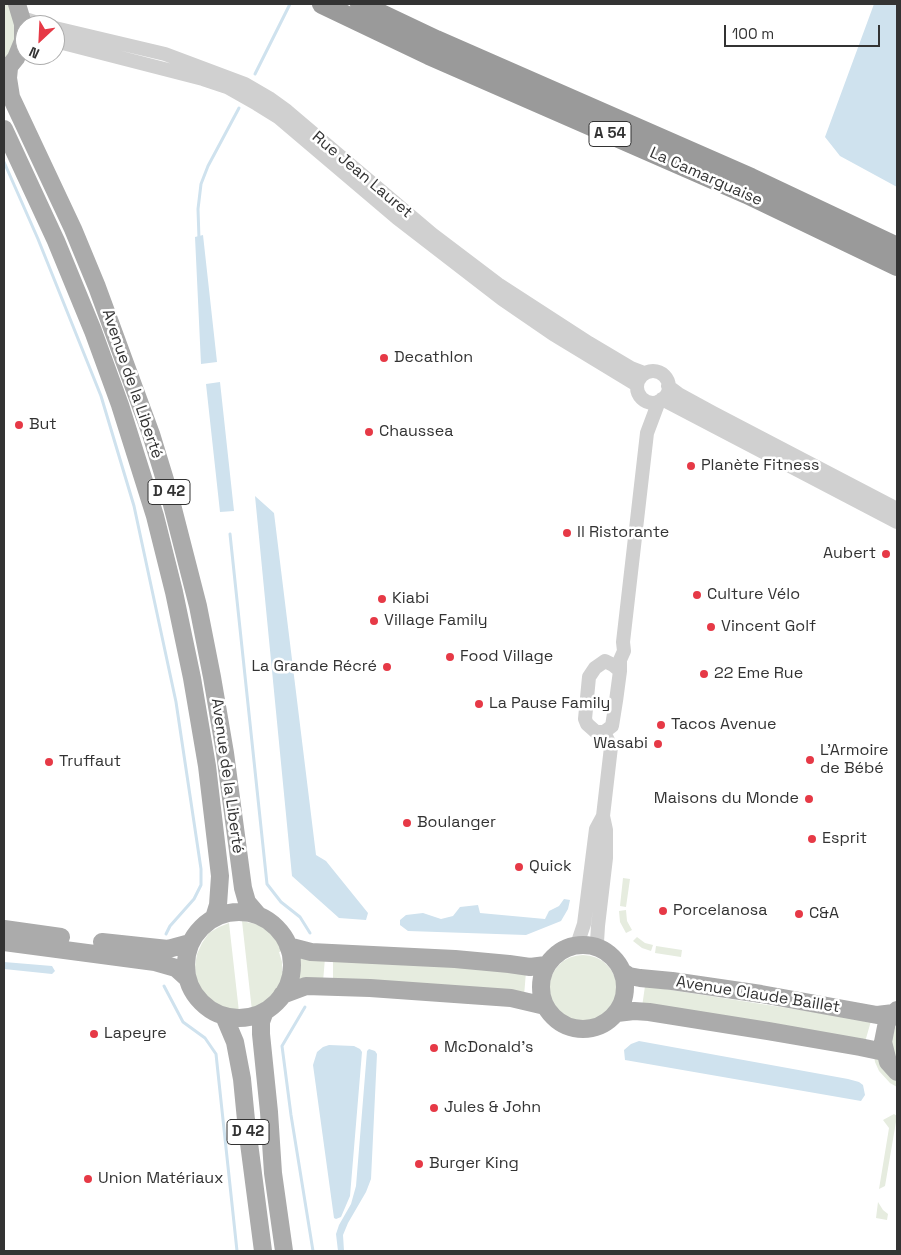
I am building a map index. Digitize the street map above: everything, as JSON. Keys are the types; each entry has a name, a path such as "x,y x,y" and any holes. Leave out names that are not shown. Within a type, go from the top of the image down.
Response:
{"highway":[{"name":"La Camarguaise","path":"322,4 429,55 747,194 897,266"},
{"name":"La Camarguaise","path":"360,4 436,40 752,178 897,247"}],"main road":[{"path":"6,70 15,59"},
{"name":"Avenue de la Liberté","path":"6,70 11,97 73,229 97,286 151,434 164,476 186,560 212,677 225,753 243,888 248,902 259,916"},
{"name":"Avenue de la Liberté","path":"4,129 56,241 93,331 123,414 155,516 192,678 207,766 220,876 218,905 214,918"},
{"path":"282,996 289,982 292,967 288,946 274,925 259,916 237,912 223,914 201,927 190,944 186,961 187,978 194,993 205,1005 224,1016 242,1018 256,1015 265,1011 282,996 306,986 370,988 511,998 545,1006"},
{"path":"4,929 149,948 168,949 190,944"},
{"path":"4,942 155,962 176,968 187,978"},
{"path":"585,945 600,948 614,958 623,972 625,993 617,1013 604,1024 579,1029 570,1028 559,1022 545,1006 540,988 543,972 546,965 556,954 565,948 585,945"},
{"path":"288,946 311,952 456,959 530,967 546,965"},
{"name":"Avenue Claude Baillet","path":"623,972 629,976 640,978 761,994 876,1015 896,1011"},
{"name":"D 42","path":"265,1011 261,1022 261,1034 273,1173 284,1251"},
{"path":"896,1011 887,1022 883,1042 888,1062 897,1072"},
{"name":"Avenue Claude Baillet","path":"617,1013 649,1012 860,1046 884,1052"},
{"name":"D 42","path":"224,1016 235,1042 242,1079 263,1251"}],"street":[{"name":"Rue Jean Lauret","path":"65,30 165,54 244,84 269,98 287,111 432,234 498,284 589,344 631,368 641,379"},
{"name":"Rue Jean Lauret","path":"65,44 203,79 227,88 257,104 278,117 396,218 502,299 553,334 641,379"},
{"path":"655,371 664,376 668,386 666,396 661,400 651,402 644,400 638,393 641,379 655,371"},
{"path":"668,386 696,404 897,509"},
{"path":"623,642 605,661 595,668 589,677 585,719 591,729 596,732 604,732 612,726 620,660 624,651 623,642 647,433 644,400"},
{"path":"647,433 661,400"},
{"path":"661,400 897,522"},
{"path":"605,661 614,665 620,671"},
{"path":"600,948 597,942 598,926 606,858 606,830 603,816 611,747 604,732"},
{"path":"577,945 584,924 596,829 603,816"}],"shaded area":[{"path":"4,4 9,4 15,17 15,47 4,64"},
{"path":"623,878 630,879 626,907 620,906"},
{"path":"626,910 627,921 632,930 626,933 620,922 619,911"},
{"path":"242,921 260,925 272,933 283,951 279,952 282,971 286,972 283,984 276,996 265,1005 252,1011"},
{"path":"229,923 239,1012 228,1011 208,999 196,978 197,954 202,943 209,933"},
{"path":"637,937 645,943 653,945 651,951 642,948 633,941"},
{"path":"656,946 682,950 681,957 655,953"},
{"path":"298,954 325,958 323,982 297,985 300,971"},
{"path":"583,955 596,958 607,965 614,976 617,989 614,1002 607,1013 596,1020 583,1023 570,1020 559,1013 552,1002 549,989 552,976 559,965 570,958"},
{"path":"333,959 526,972 524,996 333,983"},
{"path":"645,986 871,1021 865,1042 642,1007"},
{"path":"897,1021 897,1063 890,1047"},
{"path":"874,1055 896,1080 897,1087 890,1083 879,1071"},
{"path":"894,1114 897,1116 885,1186 879,1189 889,1128 883,1120"},
{"path":"878,1202 888,1214 887,1220 876,1218"}],"water":[{"path":"874,4 897,4 897,187 840,156 825,137"},
{"path":"203,235 217,362 201,364 195,237"},
{"path":"220,382 234,511 220,512 206,384"},
{"path":"255,496 274,513 316,855 326,861 368,913 366,920 339,918 292,876"},
{"path":"564,899 570,900 568,909 561,921 526,935 408,931 400,925 400,920 406,915 423,913 441,919 453,916 460,907 478,905 480,913 545,919 549,911 559,906"},
{"path":"4,962 52,966 55,971 52,974 4,969"},
{"path":"639,1041 848,1079 863,1085 865,1095 861,1101 625,1060 624,1050 631,1044"},
{"path":"329,1045 354,1046 362,1052 350,1196 341,1217 336,1219 334,1218 313,1065 317,1052"},
{"path":"369,1049 377,1054 371,1179 343,1235 344,1251 338,1251 336,1234 351,1204 356,1186 367,1051"}],"waterway":[{"path":"255,74 290,4"},
{"path":"199,239 198,209 201,184 208,166 239,108"},
{"path":"4,162 38,239 101,396 134,506 176,702 201,869 201,885 194,899 170,926 166,934"},
{"path":"230,534 267,884 281,902 300,917 310,933"},
{"path":"164,986 183,1022 205,1038 216,1054 237,1251"},
{"path":"305,1007 282,1046 313,1251"}],"place":[{"name":"Decathlon","path":"384,358"},
{"name":"But","path":"19,425"},
{"name":"Chaussea","path":"369,432"},
{"name":"Planète Fitness","path":"691,466"},
{"name":"Il Ristorante","path":"567,533"},
{"name":"Aubert","path":"886,554"},
{"name":"Culture Vélo","path":"697,595"},
{"name":"Kiabi","path":"382,599"},
{"name":"Village Family","path":"374,621"},
{"name":"Vincent Golf","path":"711,627"},
{"name":"Food Village","path":"450,657"},
{"name":"La Grande Récré","path":"387,667"},
{"name":"22 Eme Rue","path":"704,674"},
{"name":"La Pause Family","path":"479,704"},
{"name":"Tacos Avenue","path":"661,725"},
{"name":"Wasabi","path":"658,744"},
{"name":"L'Armoire de Bébé","path":"810,760"},
{"name":"Truffaut","path":"49,762"},
{"name":"Maisons du Monde","path":"809,799"},
{"name":"Boulanger","path":"407,823"},
{"name":"Esprit","path":"812,839"},
{"name":"Quick","path":"519,867"},
{"name":"Porcelanosa","path":"663,911"},
{"name":"C&A","path":"799,914"},
{"name":"Lapeyre","path":"94,1034"},
{"name":"McDonald's","path":"434,1048"},
{"name":"Jules & John","path":"434,1108"},
{"name":"Burger King","path":"419,1164"},
{"name":"Union Matériaux","path":"88,1179"}]}
